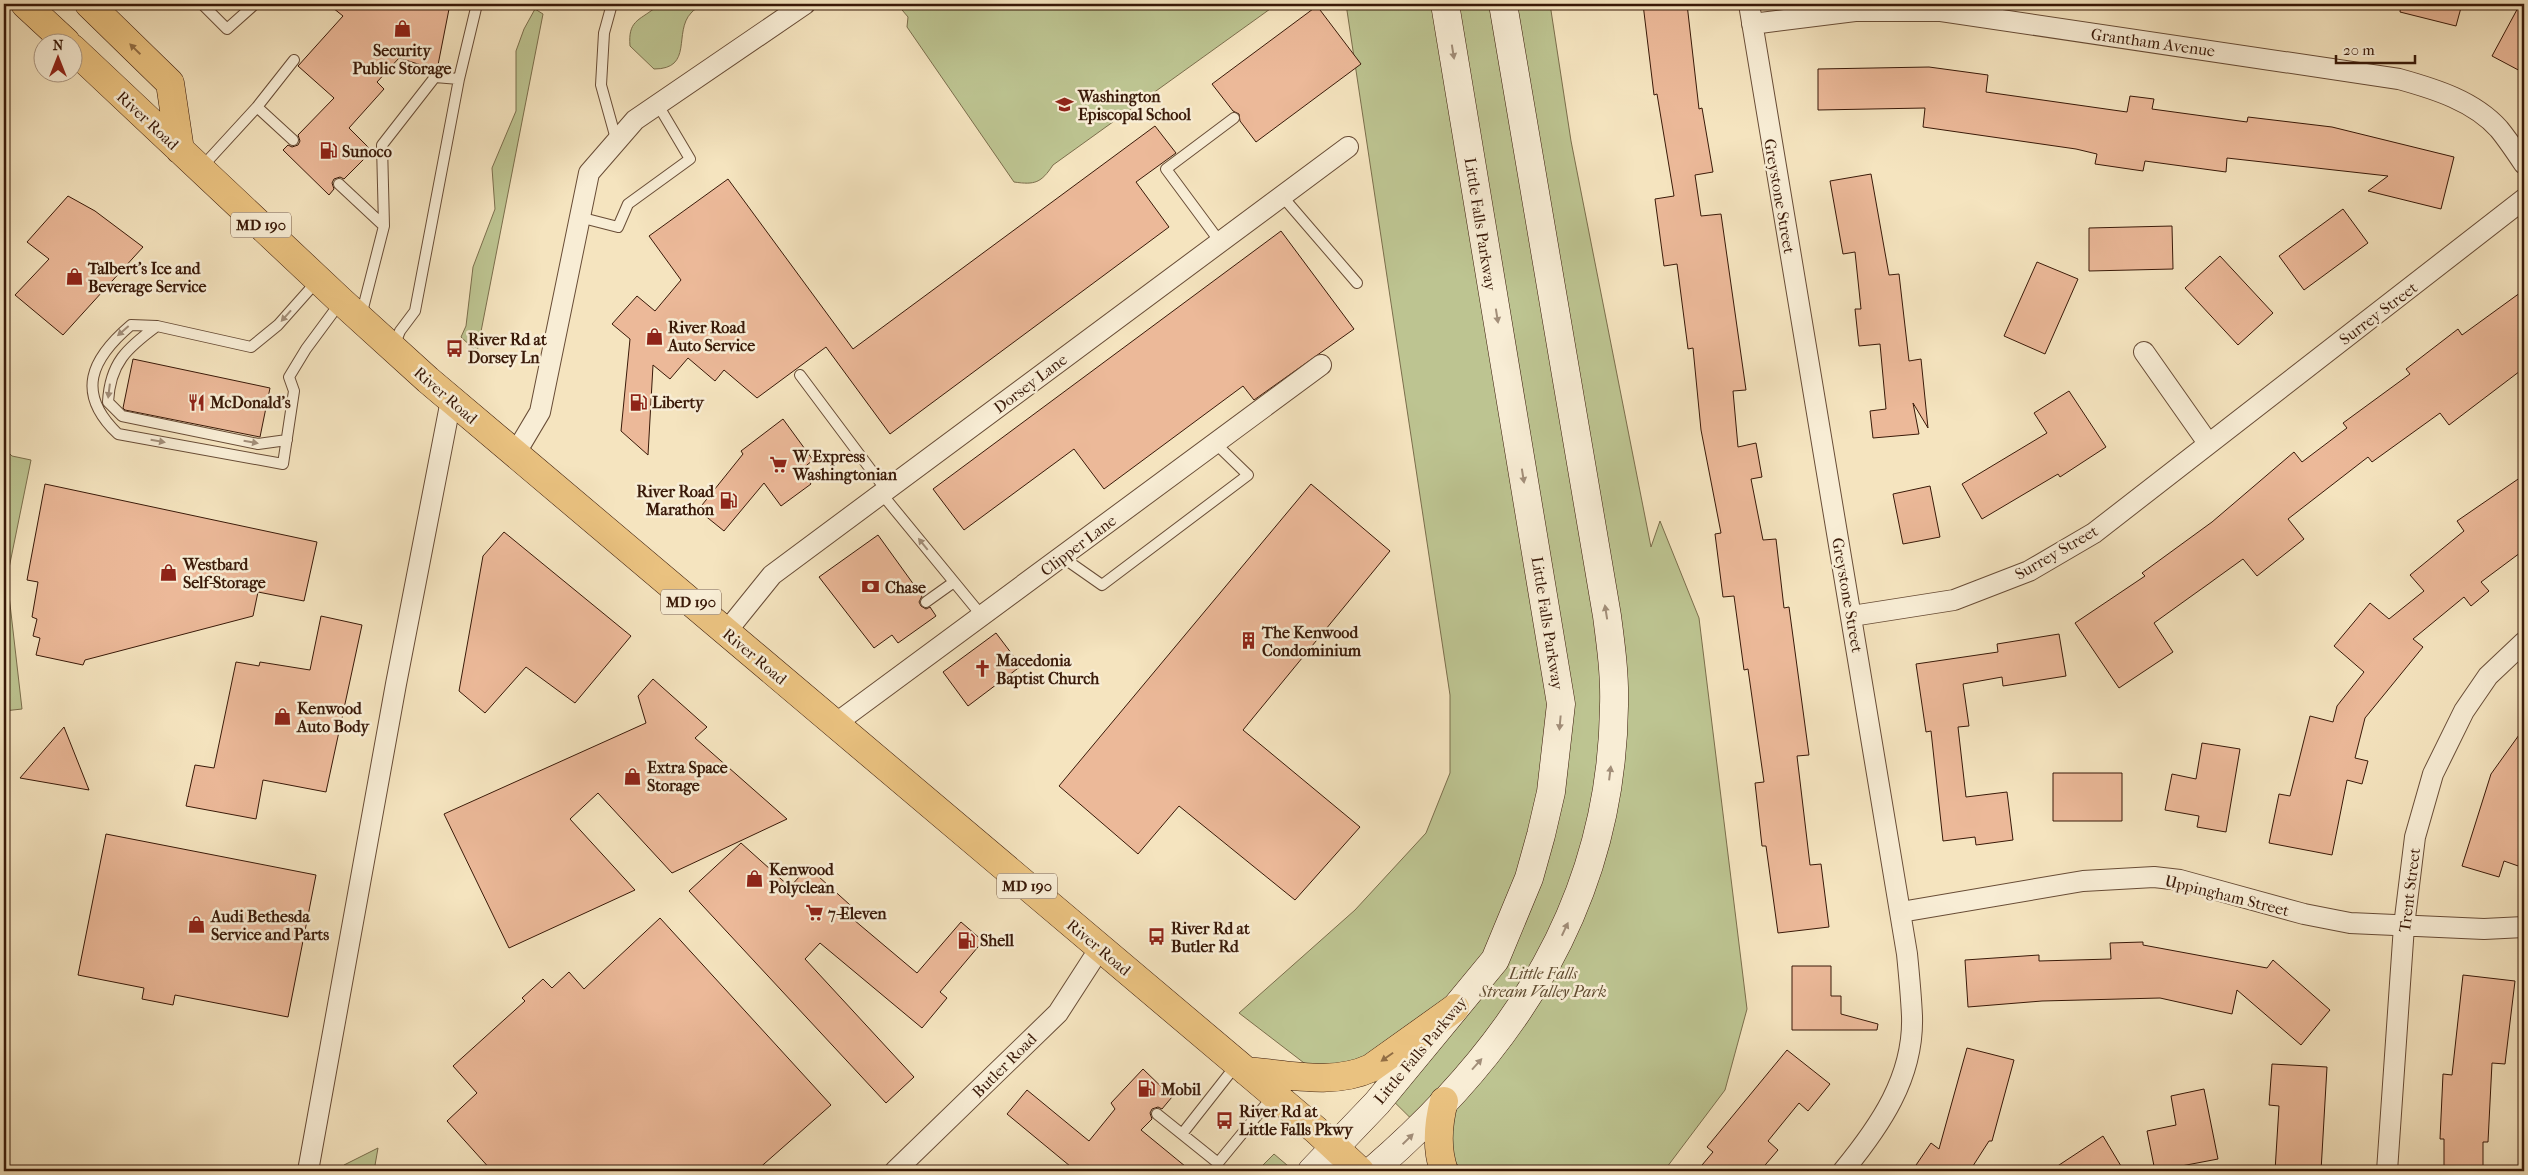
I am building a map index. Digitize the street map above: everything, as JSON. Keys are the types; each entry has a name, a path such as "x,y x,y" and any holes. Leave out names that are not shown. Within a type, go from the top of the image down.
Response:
{"main road":[{"path":"25,4 55,32"},
{"path":"89,4 170,83 180,150"},
{"name":"Little Falls Parkway","path":"1312,1171 1378,1103 1495,960 1529,878 1551,792 1561,704 1445,4"},
{"path":"1372,1171 1412,1135 1444,1101 1490,1049 1514,1018 1556,950 1572,914 1598,839 1607,795 1613,741 1613,669 1607,616 1503,4"},
{"name":"River Road","path":"82,57 393,350 1274,1094 1360,1171"},
{"path":"1242,1068 1337,1078 1360,1074 1455,1008"},
{"path":"1444,1101 1439,1132 1439,1148 1444,1171"}],"street":[{"path":"515,454 540,412 589,173 616,139 635,120 806,4"},
{"name":"Greystone Street","path":"1748,4 1908,954 1912,1018 1904,1072 1896,1096 1866,1144 1843,1171"},
{"name":"Grantham Avenue","path":"1752,24 1855,11 1941,11 2399,79 2428,87 2473,107 2498,128 2524,164"},
{"name":"Dorsey Lane","path":"726,632 772,575 1348,147"},
{"name":"Surrey Street","path":"1852,616 1954,600 2029,571 2094,533 2524,199"},
{"path":"2144,352 2208,443"},
{"name":"Clipper Lane","path":"835,724 1321,365"},
{"path":"308,1171 396,684 451,400"},
{"name":"Trent Street","path":"2387,1171 2404,926 2415,837 2433,774 2464,711 2488,676 2524,642"},
{"name":"Uppingham Street","path":"1901,912 2083,881 2154,876 2180,880 2304,914 2350,923 2484,929 2524,927"},
{"name":"Butler Road","path":"895,1171 1058,1013 1100,948"}],"lane":[{"path":"202,4 227,29 255,4"},
{"path":"393,350 400,331 415,311 460,79 477,4"},
{"path":"612,4 604,33 601,85 616,139"},
{"path":"200,169 258,107 294,60"},
{"path":"318,280 278,325 251,347 157,326 131,325 109,344 91,379 94,403 118,434 283,464 294,391 289,377 306,349 350,310 384,226 382,145 435,77 460,79"},
{"path":"579,217 618,227 628,204 690,159 658,105"},
{"path":"258,107 293,140"},
{"path":"1220,242 1166,169 1234,118"},
{"path":"339,184 384,226"},
{"path":"1282,196 1358,283"},
{"path":"157,326 130,346 118,364 109,386 108,402 122,416 258,444 287,440"},
{"path":"800,375 884,492 982,616"},
{"path":"1062,557 1102,585 1248,475 1215,443"},
{"path":"926,602 954,582"},
{"path":"1182,1134 1242,1068"},
{"path":"1158,1114 1218,1163 1274,1094"}],"green space":[{"path":"657,4 704,4 692,12 686,21 679,56 674,63 666,67 654,69 630,46 630,38 635,23 655,8"},
{"name":"Washington Episcopal School","path":"897,4 1277,4 1053,165 1041,179 1027,183 1014,182 907,27 908,17"},
{"name":"Little Falls Stream Valley Park","path":"1346,4 1550,4 1571,141 1651,547 1660,521 1699,618 1747,1009 1725,1090 1664,1171 1464,1171 1361,1069 1308,1066 1239,1013 1355,910 1426,833 1450,773 1450,695"},
{"path":"535,9 543,14 477,352 461,337 466,326 473,267 495,209 492,168 516,111 516,51 524,29"},
{"path":"4,448 12,456 31,460 7,578 22,709 4,711"},
{"path":"378,1148 374,1171 343,1171 344,1165"},
{"path":"1274,1154 1294,1171 1257,1171"}],"building":[{"path":"328,4 450,4 437,70 399,58 377,82 384,89 349,128 372,151 344,179 340,177 334,179 332,183 334,189 329,195 283,150 288,145 292,147 298,145 300,141 298,135 334,98 298,66 343,16"},
{"path":"1643,4 1687,4 1699,109 1702,108 1713,172 1695,175 1701,216 1721,214 1746,390 1733,391 1738,447 1756,443 1762,477 1751,479 1763,540 1776,539 1784,608 1789,607 1809,755 1797,756 1810,865 1821,864 1829,927 1778,933 1766,846 1762,846 1755,783 1764,782 1748,669 1744,670 1734,596 1723,597 1715,534 1721,533 1701,430 1693,348 1688,349 1677,264 1664,266 1655,199 1674,196 1657,94 1654,95"},
{"path":"2401,4 2462,4 2456,26 2400,12"},
{"path":"2520,4 2524,4 2524,73 2492,56"},
{"path":"1317,6 1361,64 1256,142 1240,121 1239,114 1233,111 1212,84"},
{"path":"1929,67 1988,75 1986,92 2127,112 2130,96 2154,99 2152,109 2247,122 2248,117 2332,127 2454,157 2441,209 2368,191 2388,176 2227,158 2226,172 2145,161 2143,171 2095,164 2097,154 2076,149 1923,127 1925,108 1818,110 1818,69"},
{"path":"1155,126 1176,153 1136,182 1169,227 890,434 826,347 757,398 724,370 715,381 688,358 670,379 653,365 648,455 621,431 630,339 612,324 637,296 655,311 681,280 649,236 728,179 853,349"},
{"path":"1871,174 1889,275 1899,274 1909,361 1921,359 1928,428 1913,403 1919,434 1873,438 1870,411 1886,409 1880,344 1859,346 1855,309 1861,309 1855,252 1843,254 1830,181"},
{"name":"Talbert's Ice and Beverage Service","path":"68,196 95,211 143,247 63,335 15,295 49,259 27,242"},
{"path":"2343,209 2368,243 2304,290 2279,256"},
{"path":"2172,226 2173,269 2089,271 2089,228"},
{"path":"1281,231 1354,329 1254,400 1243,386 1104,489 1074,449 964,530 933,489"},
{"path":"2220,256 2273,313 2238,345 2185,288"},
{"path":"2037,262 2078,279 2045,354 2004,336"},
{"path":"2524,290 2524,368 2449,425 2440,413 2372,462 2368,457 2288,519 2304,539 2257,576 2243,559 2154,623 2173,652 2119,688 2075,623 2145,576 2142,573 2212,522 2294,452 2302,462 2347,428 2343,423 2410,374 2406,369 2458,329 2462,335"},
{"name":"McDonald's","path":"133,359 270,388 260,437 125,410 123,408"},
{"path":"2069,391 2106,447 2060,477 2058,474 1982,519 1962,484 2047,433 2034,413"},
{"path":"783,419 813,460 801,470 811,484 781,506 764,483 724,531 698,510 743,454 741,451"},
{"path":"2524,475 2524,550 2481,582 2489,591 2471,606 2464,597 2413,639 2423,647 2365,718 2355,758 2368,761 2362,784 2347,780 2332,855 2269,843 2279,794 2290,796 2310,716 2333,722 2337,706 2364,672 2334,646 2370,603 2389,619 2424,591 2410,575 2464,531 2457,521"},
{"name":"Westbard Self-Storage","path":"45,484 317,542 304,601 258,592 253,616 85,660 83,665 36,655 40,638 33,636 37,619 32,617 38,582 27,580"},
{"name":"The Kenwood Condominium","path":"1311,484 1390,551 1243,730 1360,827 1295,900 1179,806 1138,854 1059,786"},
{"path":"1930,486 1940,537 1903,544 1893,494"},
{"path":"504,532 631,636 575,703 526,667 485,713 459,691 483,556"},
{"name":"Chase","path":"878,535 922,596 919,602 921,606 926,609 930,607 936,616 898,643 892,635 874,648 819,577"},
{"name":"Kenwood Auto Body","path":"321,616 362,625 326,792 263,780 256,819 186,806 195,765 214,768 236,662 259,666 260,662 310,670"},
{"name":"Macedonia Baptist Church","path":"996,633 1021,666 968,706 943,672"},
{"path":"2059,634 2066,676 2003,686 2002,677 1963,684 1969,726 1958,727 1966,797 2007,792 2013,840 1976,845 1975,837 1943,841 1931,731 1926,732 1916,664 1998,652 1997,644"},
{"name":"Extra Space Storage","path":"653,679 707,727 695,738 787,819 672,873 598,793 570,819 635,890 509,948 444,814 646,723 638,696"},
{"path":"64,727 89,790 20,778"},
{"path":"2524,728 2524,868 2504,861 2499,877 2462,866 2491,774"},
{"path":"2202,743 2240,749 2226,832 2197,827 2199,816 2165,810 2172,774 2196,779"},
{"path":"2053,773 2122,773 2122,821 2053,821"},
{"name":"Audi Bethesda Service and Parts","path":"106,834 316,875 288,1017 175,995 173,1005 142,999 144,988 78,975"},
{"path":"741,843 790,887 808,867 860,914 854,920 917,973 961,922 983,941 940,992 947,998 922,1028 820,943 805,959 914,1077 886,1103 689,891"},
{"path":"660,918 831,1105 756,1171 492,1171 447,1121 477,1093 453,1066 525,1001 522,998 543,979 552,988 569,972 584,989"},
{"path":"2143,942 2143,945 2267,968 2273,960 2330,1010 2301,1045 2237,990 2232,1014 2160,998 2042,1001 1968,1007 1965,960 2039,955 2039,961 2111,959 2110,943"},
{"path":"1792,966 1831,966 1831,996 1841,996 1841,1014 1878,1024 1877,1030 1792,1030"},
{"path":"2463,975 2515,981 2505,1064 2492,1063 2488,1142 2483,1142 2483,1171 2444,1171 2444,1139 2440,1139 2443,1074 2452,1075"},
{"path":"1967,1048 2014,1060 1992,1141 1989,1141 1971,1169 1975,1171 1912,1171 1931,1143 1939,1149"},
{"path":"1787,1050 1830,1084 1808,1111 1799,1103 1768,1141 1778,1150 1760,1171 1697,1171 1713,1152 1707,1147"},
{"path":"2272,1064 2327,1067 2321,1171 2275,1171 2279,1106 2269,1105"},
{"path":"1143,1069 1172,1097 1162,1109 1158,1107 1152,1109 1150,1113 1152,1119 1141,1130 1191,1171 1076,1171 1007,1114 1027,1090 1089,1141 1115,1109 1111,1103"},
{"path":"2204,1089 2218,1159 2155,1171 2147,1131 2176,1125 2171,1096"},
{"path":"2103,1136 2124,1171 2050,1171"}],"place":[{"name":"Security Public Storage","path":"402,29"},
{"name":"Washington Episcopal School","path":"1064,105"},
{"name":"Sunoco","path":"328,151"},
{"name":"Talbert's Ice and Beverage Service","path":"74,277"},
{"name":"River Road Auto Service","path":"654,336"},
{"name":"River Rd at Dorsey Ln","path":"454,348"},
{"name":"McDonald's","path":"196,402"},
{"name":"Liberty","path":"638,402"},
{"name":"W Express Washingtonian","path":"779,465"},
{"name":"River Road Marathon","path":"728,500"},
{"name":"Westbard Self-Storage","path":"169,573"},
{"name":"Chase","path":"871,587"},
{"name":"The Kenwood Condominium","path":"1248,641"},
{"name":"Macedonia Baptist Church","path":"982,669"},
{"name":"Kenwood Auto Body","path":"283,717"},
{"name":"Extra Space Storage","path":"633,776"},
{"name":"Kenwood Polyclean","path":"755,878"},
{"name":"7-Eleven","path":"814,913"},
{"name":"Audi Bethesda Service and Parts","path":"197,925"},
{"name":"River Rd at Butler Rd","path":"1157,937"},
{"name":"Shell","path":"966,940"},
{"name":"Mobil","path":"1147,1089"},
{"name":"River Rd at Little Falls Pkwy","path":"1225,1120"}]}
